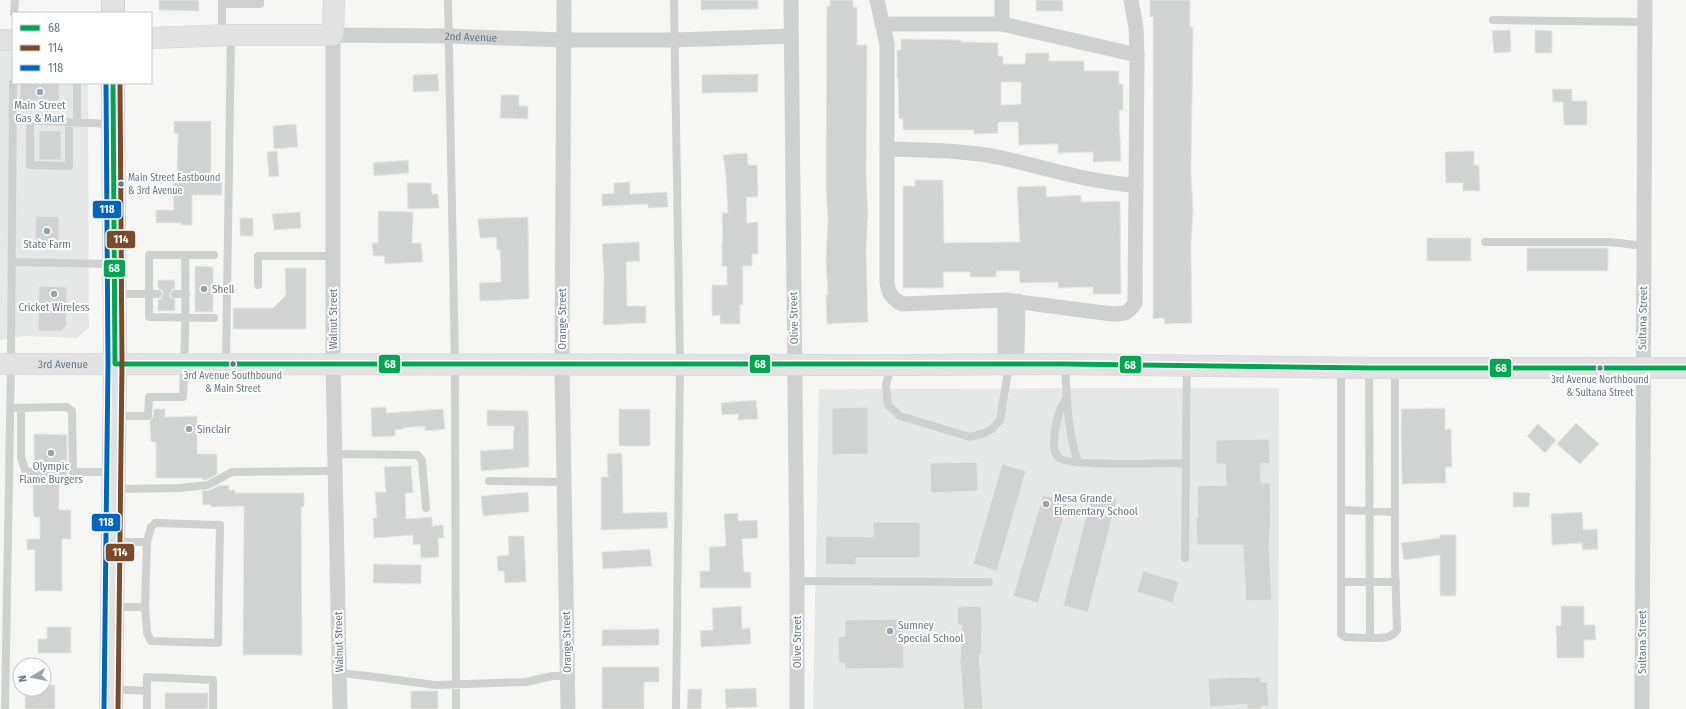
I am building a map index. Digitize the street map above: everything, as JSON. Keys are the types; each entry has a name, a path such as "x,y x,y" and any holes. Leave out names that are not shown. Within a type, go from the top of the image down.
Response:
{"main road":[{"path":"113,0 113,12"},
{"path":"111,699 115,364 113,84"}],"street":[{"name":"Walnut Street","path":"334,0 333,364 340,709"},
{"name":"Orange Street","path":"564,0 562,365 568,709"},
{"name":"Olive Street","path":"790,0 798,581 797,709"},
{"path":"877,0 887,44 887,283 889,293 894,300 902,304 1012,301 1112,314 1123,314 1130,311 1135,303 1136,290 1137,55 1136,28 1131,0"},
{"path":"1002,0 1002,24"},
{"name":"Sultana Street","path":"1642,709 1645,0"},
{"path":"882,24 1002,24 1137,55"},
{"name":"2nd Avenue","path":"152,38 226,35 333,35 448,36 564,40 674,40 790,36"},
{"path":"0,40 12,40"},
{"path":"887,149 945,151 1000,158 1098,181 1136,185"},
{"path":"1010,364 1018,350 1012,301"},
{"name":"3rd Avenue","path":"6,364 1065,364 1341,368 1686,368"}],"lane":[{"path":"14,0 14,12"},
{"path":"226,364 226,35 222,2 260,4 260,0"},
{"path":"448,0 455,364 456,709"},
{"path":"674,0 680,365 676,709"},
{"path":"1493,20 1644,22"},
{"path":"5,709 11,408 6,364 12,262 13,84"},
{"path":"30,121 30,165 69,166 77,84"},
{"path":"13,120 114,124"},
{"path":"1485,242 1610,242 1644,246"},
{"path":"214,255 149,255 153,294 149,317 214,318"},
{"path":"114,416 148,416 149,397 183,397 186,294 185,255"},
{"path":"258,286 258,256 333,256"},
{"path":"12,262 114,264"},
{"path":"115,294 153,294"},
{"path":"175,294 186,294"},
{"path":"891,365 886,385 888,404 900,416 970,437 982,434 992,429 1000,420 1010,364"},
{"path":"1065,364 1072,442 1078,462"},
{"path":"1185,558 1187,366"},
{"path":"1341,368 1341,634 1345,637 1370,638 1386,638 1394,635 1397,630 1395,368"},
{"path":"1369,368 1370,638"},
{"path":"1067,398 1058,413 1054,444 1055,453 1060,459 1078,462 1186,464"},
{"path":"11,408 67,407 72,411 70,472 114,480 201,486 213,483 232,472 335,471"},
{"path":"21,409 21,457 25,470 34,474 46,474"},
{"path":"335,454 418,455 422,461 426,508"},
{"path":"489,481 564,482"},
{"path":"1341,510 1395,512"},
{"path":"155,523 220,525 218,643 151,641 147,633 145,607 147,542 151,527 155,523"},
{"path":"113,542 147,542"},
{"path":"798,581 990,582"},
{"path":"1341,582 1396,582"},
{"path":"112,607 145,607"},
{"path":"339,673 435,685 526,682 552,676 567,676"},
{"path":"147,709 147,677 213,680 213,709"},
{"path":"111,699 147,691"}],"shaded area":[{"path":"0,50 12,51 12,84 88,84 89,327 77,338 24,336 0,340"},
{"path":"1279,388 1278,709 813,709 819,389"}],"building":[{"path":"159,0 199,0 199,11 159,10"},
{"path":"701,0 758,0 758,9 701,10"},
{"path":"830,0 853,0 853,7 857,7 857,45 867,45 866,176 868,213 866,250 868,322 827,324 827,6 830,6"},
{"path":"1036,0 1063,0 1063,11 1036,11"},
{"path":"1150,0 1190,0 1190,27 1193,27 1191,172 1193,211 1191,245 1192,323 1165,324 1164,318 1153,319 1153,17 1150,17"},
{"path":"1510,30 1511,52 1494,53 1492,31"},
{"path":"1535,30 1552,31 1552,53 1535,53"},
{"path":"901,39 961,40 961,42 998,43 998,56 1003,56 1003,64 1025,64 1026,53 1049,53 1049,61 1084,61 1084,71 1119,71 1119,84 1123,84 1123,110 1119,110 1121,161 1093,162 1093,152 1058,153 1058,144 1019,145 1018,122 998,122 998,133 974,134 974,130 903,130 903,119 899,119 897,78 897,50 901,50","holes":["1001,82 1021,82 1021,104 1001,105"]},
{"path":"438,74 439,91 413,92 413,75"},
{"path":"758,74 758,92 702,93 702,75"},
{"name":"Main Street Gas & Mart","path":"20,84 59,84 59,101 20,101"},
{"path":"1552,89 1572,89 1572,101 1587,101 1587,125 1564,125 1563,102 1553,102"},
{"path":"501,95 519,95 519,106 528,106 528,119 500,118"},
{"path":"174,121 211,121 211,182 222,182 222,195 192,195 192,225 181,225 181,223 156,223 156,210 174,210 173,184 177,181 178,135 174,132"},
{"path":"296,124 298,147 274,149 273,126"},
{"name":"Main Street Gas & Mart","path":"39,131 61,131 61,160 39,160"},
{"path":"277,151 279,176 269,177 267,152"},
{"path":"1474,151 1474,165 1479,165 1480,191 1463,191 1463,183 1446,183 1445,152"},
{"path":"747,153 748,165 757,165 758,197 746,197 747,223 758,222 758,254 752,254 752,266 743,266 743,305 740,305 740,324 720,324 720,315 712,316 712,285 727,285 727,266 722,266 722,213 728,213 726,175 723,155"},
{"path":"408,160 409,173 374,176 373,163"},
{"path":"915,180 943,180 944,243 1020,242 1017,187 1046,186 1047,197 1081,195 1081,202 1120,201 1121,294 1093,294 1093,287 1058,288 1058,282 1020,283 1019,271 996,271 996,277 970,277 970,272 943,272 944,288 903,288 903,186 915,186"},
{"path":"630,182 630,194 667,192 668,207 648,208 648,204 602,206 602,194 614,193 614,183"},
{"path":"407,183 431,183 432,194 438,194 439,208 408,209"},
{"path":"378,211 413,212 412,243 421,243 423,262 385,264 384,256 373,256 372,243 378,243"},
{"path":"300,212 301,228 274,230 272,214"},
{"name":"State Farm","path":"36,216 59,217 59,245 35,245"},
{"path":"528,217 529,299 480,301 479,283 501,282 500,250 497,250 496,237 480,238 478,219"},
{"path":"240,218 253,218 253,236 240,236"},
{"path":"1427,238 1471,238 1471,261 1427,261"},
{"path":"639,242 640,261 626,262 627,306 646,306 646,323 603,325 604,275 602,244"},
{"path":"1527,248 1608,248 1608,271 1527,271"},
{"name":"Shell","path":"195,266 213,267 213,312 195,312"},
{"path":"285,268 306,268 306,329 233,329 233,308 273,308 286,295"},
{"path":"158,280 175,280 175,289 172,289 170,297 175,299 175,311 158,311 158,300 161,299 163,291 158,288"},
{"path":"39,286 67,287 66,326 61,331 38,331"},
{"path":"756,400 758,419 738,420 738,414 722,415 721,403"},
{"path":"386,407 386,413 443,409 445,429 425,431 425,426 403,428 395,430 395,436 372,437 371,408"},
{"path":"868,407 868,454 832,455 832,408"},
{"path":"1445,408 1445,430 1451,429 1452,467 1445,467 1446,483 1402,484 1401,409"},
{"path":"154,409 165,409 165,417 197,416 197,454 217,454 217,474 206,480 202,480 202,478 156,478 156,442 151,442 150,421 153,417"},
{"path":"619,409 650,409 650,446 619,446"},
{"path":"487,410 528,411 529,467 481,471 480,451 513,449 514,426 487,426"},
{"path":"1576,423 1599,444 1580,464 1557,444"},
{"path":"1538,424 1556,440 1545,453 1527,436"},
{"path":"34,434 67,435 67,478 59,478 59,510 71,510 71,539 62,539 62,591 35,591 35,550 27,550 27,539 40,539 40,517 34,517 33,510 33,481 34,479 48,479 51,474 48,469 34,468"},
{"path":"1269,439 1270,463 1260,464 1261,483 1270,483 1271,507 1269,546 1272,600 1246,601 1243,545 1197,545 1197,486 1226,485 1225,464 1216,464 1216,440"},
{"path":"622,453 623,513 667,512 668,528 601,530 601,477 608,477 607,454"},
{"path":"977,462 978,491 931,493 930,463"},
{"path":"1002,464 1026,471 997,571 973,564"},
{"path":"411,466 413,493 405,493 406,519 432,517 432,526 443,525 444,538 438,538 439,557 421,558 420,544 413,545 413,535 374,538 373,518 377,518 375,492 386,492 384,467"},
{"path":"229,485 229,490 235,490 235,493 304,493 304,507 301,507 302,655 243,655 244,506 211,507 211,505 203,505 202,491 210,490 218,486"},
{"path":"528,492 529,512 483,516 481,496"},
{"path":"1513,492 1530,493 1529,507 1513,507"},
{"path":"1092,493 1117,499 1088,612 1063,606"},
{"path":"1043,495 1068,502 1038,603 1013,596"},
{"path":"1582,512 1583,530 1597,529 1598,549 1583,550 1582,543 1552,545 1551,514"},
{"path":"738,513 738,521 757,520 758,538 742,539 744,572 751,572 751,588 700,588 700,571 710,571 709,547 726,546 724,514"},
{"path":"873,522 920,522 920,558 856,558 856,565 825,564 826,536 873,537"},
{"path":"1440,535 1456,535 1456,596 1440,596 1440,555 1404,560 1401,543 1440,538"},
{"path":"508,536 524,536 526,582 505,583 504,571 498,571 497,556 509,555"},
{"path":"650,549 652,566 603,569 602,552"},
{"path":"374,564 421,565 421,584 373,583"},
{"path":"1143,571 1179,582 1173,603 1137,592"},
{"path":"741,606 742,629 750,628 751,644 701,647 700,631 713,630 712,608"},
{"path":"981,606 981,655 979,655 983,709 964,709 960,662 962,625 958,625 957,607"},
{"path":"1561,606 1584,606 1584,625 1595,625 1596,640 1584,640 1584,658 1557,658 1556,626 1561,626"},
{"path":"903,619 904,668 845,669 845,663 839,663 838,637 845,636 845,620"},
{"path":"47,627 71,627 71,653 38,653 38,639 47,639"},
{"path":"659,629 659,645 602,646 602,630"},
{"path":"602,667 659,667 659,682 644,682 644,709 602,709"},
{"path":"1261,677 1261,682 1267,682 1269,706 1262,706 1262,709 1247,709 1247,704 1210,707 1208,679"},
{"path":"52,685 55,685 55,709 25,709 25,697 52,697"},
{"path":"756,688 757,707 726,708 725,689"},
{"path":"688,689 702,689 701,709 687,709"},
{"path":"411,691 438,691 438,709 411,709"},
{"path":"165,693 208,693 208,709 165,709"}],"transit line":[{"name":"118","path":"104,709 108,364 106,84"},
{"name":"68","path":"113,84 115,364 1065,364 1369,368 1686,368"},
{"name":"114","path":"118,709 122,364 120,84"}],"place":[{"name":"Main Street Gas & Mart","path":"40,92"},
{"name":"Main Street Eastbound & 3rd Avenue","path":"121,184"},
{"name":"State Farm","path":"47,231"},
{"name":"Shell","path":"204,289"},
{"name":"Cricket Wireless","path":"54,294"},
{"name":"3rd Avenue Southbound & Main Street","path":"233,364"},
{"name":"3rd Avenue Northbound & Sultana Street","path":"1600,368"},
{"name":"Sinclair","path":"189,429"},
{"name":"Olympic Flame Burgers","path":"51,453"},
{"name":"Mesa Grande Elementary School","path":"1046,504"},
{"name":"Sumney Special School","path":"890,631"}]}
